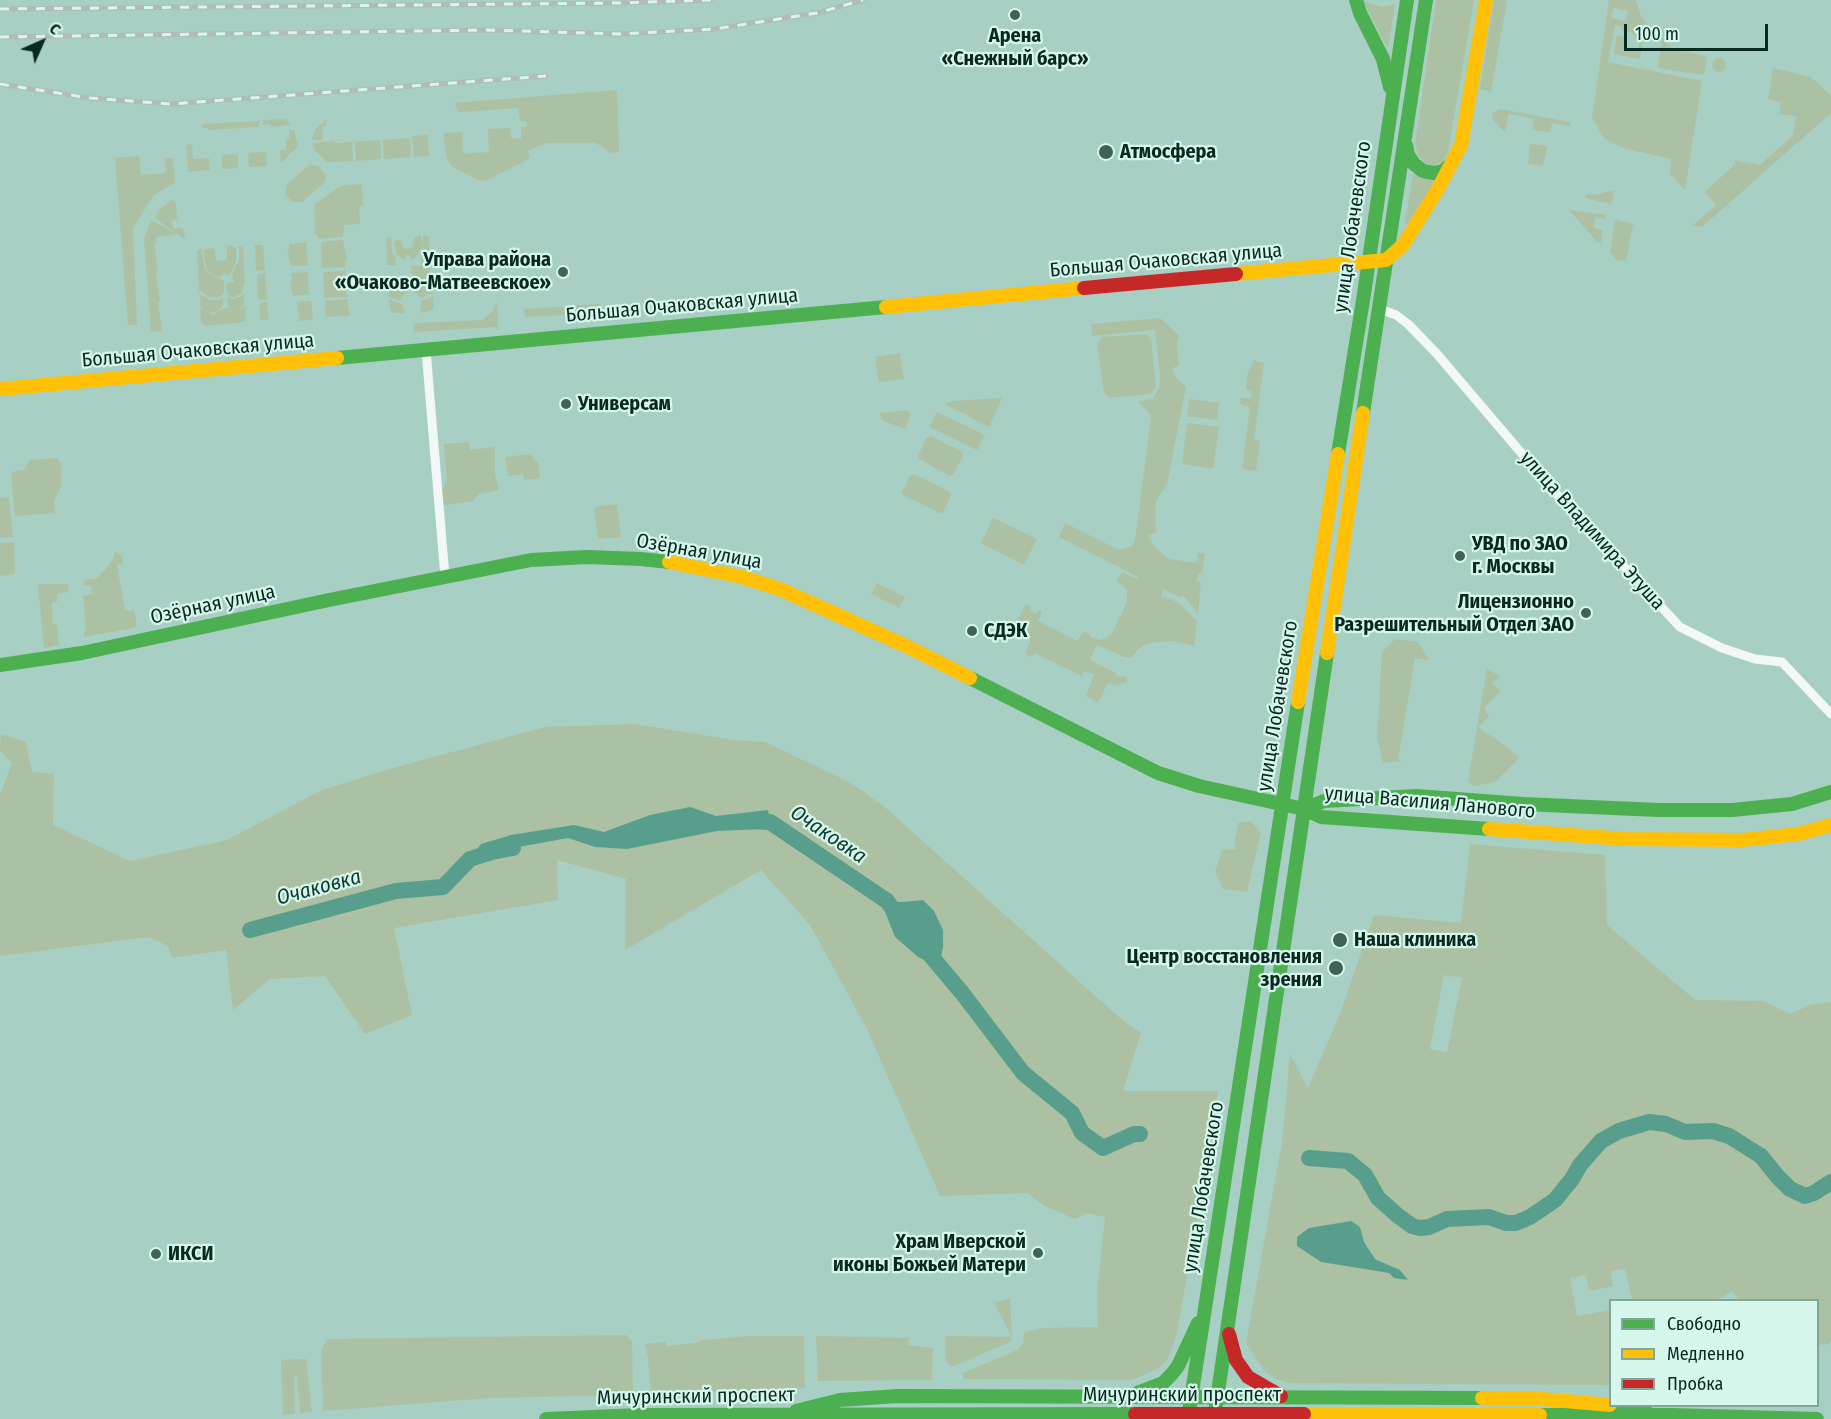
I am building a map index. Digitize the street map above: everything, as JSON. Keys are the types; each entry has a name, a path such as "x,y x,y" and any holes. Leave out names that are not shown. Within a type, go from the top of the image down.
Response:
{"main road":[{"path":"1356,0 1360,14 1386,67 1391,90 1390,106"},
{"name":"улица Лобачевского","path":"1188,1419 1407,0"},
{"name":"улица Лобачевского","path":"1214,1419 1426,0"},
{"path":"1386,260 1403,245 1438,189 1461,145 1486,0"},
{"path":"1406,145 1408,155 1414,164 1424,171 1434,173 1443,171 1451,164"},
{"name":"Большая Очаковская улица","path":"0,389 1386,260"},
{"name":"Озёрная улица","path":"0,665 82,653 531,560 587,557 662,561 742,577 782,590 1028,707 1158,773 1199,786 1304,809"},
{"name":"улица Василия Ланового","path":"1304,809 1324,801 1417,796 1532,805 1658,810 1732,810 1792,804 1831,792"},
{"name":"улица Василия Ланового","path":"1304,809 1321,817 1624,839 1742,840 1798,834 1831,825"},
{"path":"1130,1396 1163,1383 1171,1375 1186,1350 1205,1304"},
{"path":"1227,1327 1236,1360 1248,1377 1285,1398"},
{"path":"780,1415 840,1400 949,1396 1531,1398 1609,1405"},
{"path":"1090,1396 1109,1408 1117,1419"},
{"path":"1288,1419 1314,1397"},
{"path":"1621,1407 1671,1415"},
{"name":"Мичуринский проспект","path":"546,1419 640,1415 1046,1414 1671,1415 1817,1419"}],"street":[{"name":"улица Владимира Этуша","path":"1380,309 1396,315 1437,354 1552,489 1680,627 1722,648 1755,659 1782,662 1831,714"},
{"path":"426,350 445,577"}],"shaded area":[{"path":"1436,0 1474,0 1448,152 1442,162 1435,165 1427,164 1419,157 1415,145"},
{"path":"1494,0 1507,0 1491,92 1480,89"},
{"path":"1609,0 1636,0 1640,14 1648,25 1643,24 1641,38 1637,38 1632,33 1622,31 1622,27 1615,25 1608,62 1702,81 1685,190 1670,174 1671,159 1623,148 1604,138 1592,118","holes":["1614,8 1628,11 1625,21 1611,18"]},
{"path":"1363,1 1382,7 1395,4 1388,49"},
{"path":"1617,35 1626,37 1624,48 1638,50 1640,41 1643,41 1640,59 1614,54"},
{"path":"1662,39 1673,49 1707,56 1704,75 1658,68"},
{"path":"1716,58 1722,58 1726,65 1722,72 1716,72 1712,68 1712,62"},
{"path":"1773,68 1811,77 1831,96 1831,113 1702,227 1692,226 1716,205 1705,192 1735,164 1735,160 1760,165 1793,135 1796,116 1779,114 1781,102 1768,99"},
{"path":"617,90 619,152 611,153 596,143 546,143 527,151 530,158 522,163 488,180 480,181 452,167 447,159 443,133 462,132 463,154 489,152 488,129 510,128 511,138 521,139 521,128 527,127 527,122 520,121 518,108 459,112 454,103"},
{"path":"1500,109 1570,122 1570,126 1552,123 1550,132 1532,130 1534,119 1509,114 1505,133 1492,119 1493,113"},
{"path":"285,119 291,125 271,127 270,124 263,125 263,120"},
{"path":"326,119 326,126 322,127 323,140 312,140 314,131"},
{"path":"260,121 258,127 208,130 208,128 202,128 202,124"},
{"path":"289,130 294,130 298,146 281,163 280,150 286,150 286,139 290,139"},
{"path":"428,135 429,156 414,157 412,136"},
{"path":"410,138 411,157 384,159 383,140"},
{"path":"380,140 381,159 356,161 355,142"},
{"path":"334,141 335,143 352,142 353,161 327,162 315,151 312,143"},
{"path":"192,144 193,159 209,158 210,170 188,172 186,145"},
{"path":"1530,144 1547,146 1543,166 1528,164"},
{"path":"266,152 267,166 249,167 248,155 250,153"},
{"path":"238,154 238,168 222,169 222,155"},
{"path":"139,156 141,175 166,173 165,158 173,158 175,183 154,195 133,228 137,325 128,325 115,158"},
{"path":"310,164 320,167 326,176 325,182 302,202 292,202 285,194 287,184"},
{"path":"1414,169 1438,177 1409,224 1406,224 1405,222"},
{"path":"362,184 363,205 359,206 360,224 344,225 343,237 319,239 315,233 314,205 340,186"},
{"path":"1614,192 1612,204 1585,198 1586,194 1595,195"},
{"path":"173,200 176,203 177,219 172,220 173,228 183,228 185,240 176,233 156,237 156,243 154,243 162,331 151,332 144,239 151,220 175,233 155,218 160,209"},
{"path":"1569,210 1606,215 1605,219 1595,218 1594,228 1603,230 1601,242 1598,243"},
{"path":"1615,220 1633,224 1626,261 1616,260 1610,252"},
{"path":"421,235 422,247 412,261 410,255 405,256 406,261 396,254 394,241 400,240 404,249 412,248 414,238"},
{"path":"391,236 396,265 387,265 386,240"},
{"path":"423,236 429,237 430,263 421,264"},
{"path":"343,240 347,261 345,261 345,267 322,268 321,242"},
{"path":"306,242 308,265 291,266 287,251 289,244"},
{"path":"229,245 237,248 232,271 228,276 225,273 220,277 212,275 207,270 203,250 212,248 215,250 216,261 227,260"},
{"path":"239,245 243,248 245,281 241,293 231,297 227,294 226,283 234,282 232,274 239,260"},
{"path":"255,245 263,245 265,270 256,271"},
{"path":"201,248 205,270 224,280 224,292 220,297 210,298 199,290 197,251"},
{"path":"430,265 430,274 425,279 412,275 411,266"},
{"path":"345,271 349,290 346,290 347,297 324,298 323,272"},
{"path":"308,272 309,294 293,296 291,273"},
{"path":"265,273 267,299 258,300 257,274"},
{"path":"432,277 433,294 427,292 427,295 421,298 413,293 412,279 423,283"},
{"path":"408,279 408,293 403,295 400,301 389,297 388,280 398,285"},
{"path":"200,294 210,300 219,300 223,297 223,306 213,313 201,308"},
{"path":"244,294 244,305 236,312 245,306 246,321 205,326 201,322 200,309 213,315 219,310 228,308 227,296 232,299"},
{"path":"433,296 432,310 420,313 421,301"},
{"path":"347,299 350,314 326,317 325,301"},
{"path":"389,299 402,304 405,313 393,313"},
{"path":"311,301 313,317 311,320 299,321 297,302"},
{"path":"267,302 269,320 260,320 259,303"},
{"path":"497,302 498,327 414,332 413,326 417,323 483,320 493,311"},
{"path":"600,304 601,313 525,317 524,309"},
{"path":"1160,318 1179,335 1177,345 1179,365 1173,368 1173,371 1177,379 1186,387 1167,484 1157,499 1155,508 1156,532 1148,536 1155,547 1169,559 1195,563 1198,560 1197,553 1205,553 1202,573 1198,574 1197,581 1201,582 1198,613 1187,598 1182,596 1181,598 1163,589 1161,598 1166,597 1179,603 1197,621 1194,646 1174,641 1157,642 1143,645 1131,657 1124,657 1097,645 1090,660 1116,673 1117,676 1127,677 1127,682 1115,686 1108,683 1097,702 1086,696 1094,675 1084,671 1082,676 1034,653 1032,657 1025,654 1030,642 1029,634 1024,625 1017,620 1026,604 1031,607 1029,610 1036,614 1039,610 1042,612 1038,621 1077,641 1084,632 1090,637 1101,640 1111,635 1127,602 1127,590 1116,582 1122,572 1137,579 1138,577 1059,537 1065,523 1119,550 1132,546 1135,540 1151,419 1148,411 1138,402 1153,399 1159,388 1160,376 1155,330 1092,336 1091,324"},
{"path":"1146,334 1151,340 1156,388 1150,394 1109,398 1104,392 1097,344 1102,337"},
{"path":"900,353 904,379 879,382 875,357"},
{"path":"1254,360 1264,363 1254,440 1260,441 1256,471 1242,469 1250,407 1240,403 1241,398 1251,398 1251,391 1246,389 1247,375"},
{"path":"1002,398 989,427 945,404 954,401"},
{"path":"1189,399 1219,403 1217,420 1187,416"},
{"path":"907,410 911,414 905,429 881,420 880,413"},
{"path":"937,412 985,435 977,450 929,427"},
{"path":"1187,423 1219,427 1213,469 1182,464"},
{"path":"931,436 962,452 963,456 950,476 919,459 918,456 926,438"},
{"path":"469,442 470,450 495,447 495,476 499,490 479,494 473,501 439,506 438,496 447,481 444,444"},
{"path":"530,454 538,463 540,478 524,480 523,474 508,476 505,457"},
{"path":"58,458 62,467 61,487 54,501 55,513 15,516 11,472 24,470 30,460"},
{"path":"914,474 950,492 951,495 943,513 903,495 902,492 910,476"},
{"path":"9,497 13,537 0,538 0,498"},
{"path":"617,504 621,537 598,539 594,507"},
{"path":"993,518 1037,539 1024,565 981,543"},
{"path":"14,542 15,574 0,576 0,543"},
{"path":"115,551 122,556 123,564 117,565 125,611 134,610 137,626 84,637 86,626 83,596 92,594 91,586 82,585 85,580 98,578 112,561"},
{"path":"877,583 905,597 899,608 871,594"},
{"path":"38,584 68,584 69,592 57,594 57,602 52,603 53,624 57,625 59,645 44,648"},
{"path":"1395,639 1418,642 1429,660 1415,658 1398,760 1404,761 1383,763 1377,738 1382,652"},
{"path":"1487,669 1500,676 1493,683 1501,691 1485,707 1489,716 1478,727 1519,758 1495,782 1473,786 1468,781"},
{"path":"634,724 733,740 765,742 845,780 887,809 1121,1019 1141,1033 1123,1091 1218,1091 1210,1149 1176,1337 1167,1360 1162,1365 1131,1380 963,1379 963,1373 1017,1350 1023,1344 1024,1332 1042,1328 1098,1327 1097,1293 1105,1217 1087,1213 1075,1219 1044,1206 1028,1193 940,1196 867,1029 810,925 761,870 625,950 626,879 557,860 558,900 394,928 412,1015 365,1034 325,976 270,979 233,1010 226,950 172,958 168,946 148,937 0,956 0,795 12,763 0,751 1,734 26,742 32,772 54,774 53,825 130,861 227,840 322,790 393,768 545,727","holes":["923,900 885,912 887,901"]},
{"path":"690,807 716,816 768,810 770,822 762,829 717,831 627,849 595,847 568,838 491,852 470,859 481,844 511,835 574,825 604,832 650,815"},
{"path":"1250,821 1261,833 1247,892 1223,889 1215,872 1222,850 1236,849 1234,843 1238,823"},
{"path":"1470,844 1605,855 1607,925 1695,1000 1764,1001 1790,1014 1810,1005 1831,1002 1831,1341 1829,1344 1819,1345 1819,1299 1738,1299 1732,1291 1720,1299 1632,1299 1625,1269 1611,1271 1613,1286 1589,1291 1586,1275 1570,1278 1577,1316 1609,1310 1609,1385 1290,1383 1266,1373 1246,1343 1282,1142 1290,1054 1308,1088 1340,1014 1374,915 1461,923","holes":["1444,975 1462,978 1447,1052 1430,1049","1351,1221 1360,1227 1364,1242 1375,1259 1400,1270 1407,1280 1389,1273 1369,1270 1331,1225"]},
{"path":"923,900 934,911 943,930 943,947 939,967 918,957 895,937 885,912 887,901"},
{"path":"1351,1221 1360,1227 1364,1242 1375,1259 1400,1270 1408,1280 1394,1278 1389,1273 1321,1262 1297,1246 1297,1237 1309,1228"},
{"path":"1010,1298 1012,1337 994,1303"},
{"path":"626,1335 632,1341 633,1395 489,1398 323,1411 321,1349 328,1339"},
{"path":"749,1336 804,1336 805,1388 651,1395 645,1344 665,1342 667,1346"},
{"path":"816,1336 910,1338 908,1345 933,1348 932,1380 818,1381"},
{"path":"945,1336 1012,1337 1010,1342 951,1367 946,1361"},
{"path":"306,1359 312,1412 300,1413 297,1377 294,1376 295,1414 283,1415 281,1360"}],"waterway":[{"name":"Очаковка","path":"749,821 770,822 887,901 900,919"},
{"name":"Очаковка","path":"250,930 396,891 443,887 470,859 513,848"},
{"name":"Очаковка","path":"926,950 963,994 1023,1073 1072,1113 1082,1133 1103,1148 1134,1134 1140,1134"},
{"name":"Очаковка","path":"1309,1158 1348,1161 1365,1175 1378,1198 1412,1226 1420,1228 1429,1227 1447,1219 1489,1217 1506,1223 1516,1223 1530,1217 1555,1200 1580,1165 1601,1141 1619,1131 1649,1122 1666,1124 1685,1132 1713,1131 1729,1136 1761,1156 1790,1189 1805,1196 1831,1182"}],"railway":[{"path":"0,9 620,3 711,0"},
{"path":"0,37 487,30 620,34 715,29 817,13 863,0"},
{"path":"0,84 90,98 171,104 546,76"}],"traffic: fast":[{"path":"1356,0 1383,59 1390,87"},
{"path":"1338,454 1407,0"},
{"path":"1363,413 1426,0"},
{"path":"1406,145 1408,155 1423,171 1434,173 1443,171 1451,164"},
{"path":"337,358 886,307"},
{"path":"0,665 82,653 329,600 531,560 587,557 669,562"},
{"path":"1214,1419 1327,653"},
{"path":"970,678 1158,773 1199,786 1304,809 1321,817 1489,829"},
{"path":"1188,1419 1298,702"},
{"path":"1304,809 1324,801 1417,796 1523,804 1658,810 1732,810 1792,804 1831,792"},
{"path":"1137,1393 1163,1383 1171,1375 1178,1366 1198,1323"},
{"path":"796,1411 840,1400 898,1396 1482,1398"},
{"path":"1622,1407 1645,1410"},
{"path":"546,1419 640,1415 1135,1414"},
{"path":"1540,1415 1671,1415 1817,1419"}],"traffic: slow":[{"path":"1236,274 1386,260 1403,245 1438,189 1461,145 1486,0"},
{"path":"886,307 1084,288"},
{"path":"0,389 337,358"},
{"path":"1327,653 1363,413"},
{"path":"1298,702 1338,454"},
{"path":"669,562 742,577 782,590 906,646 970,678"},
{"path":"1489,829 1625,839 1742,840 1798,834 1831,825"},
{"path":"1482,1398 1531,1398 1609,1405"},
{"path":"1304,1414 1540,1415"}],"traffic: jam":[{"path":"1084,288 1236,274"},
{"path":"1229,1334 1236,1360 1248,1377 1281,1396"},
{"path":"1135,1414 1304,1414"}],"place":[{"name":"Арена «Снежный барс»","path":"1015,15"},
{"name":"Атмосфера","path":"1106,152"},
{"name":"Управа района «Очаково-Матвеевское»","path":"563,272"},
{"name":"Универсам","path":"566,404"},
{"name":"УВД по ЗАО г. Москвы","path":"1460,556"},
{"name":"Лицензионно Разрешительный Отдел ЗАО","path":"1586,613"},
{"name":"СДЭК","path":"972,631"},
{"name":"Наша клиника","path":"1340,940"},
{"name":"Центр восстановления зрения","path":"1336,968"},
{"name":"Храм Иверской иконы Божьей Матери","path":"1038,1253"},
{"name":"ИКСИ","path":"156,1254"}]}
